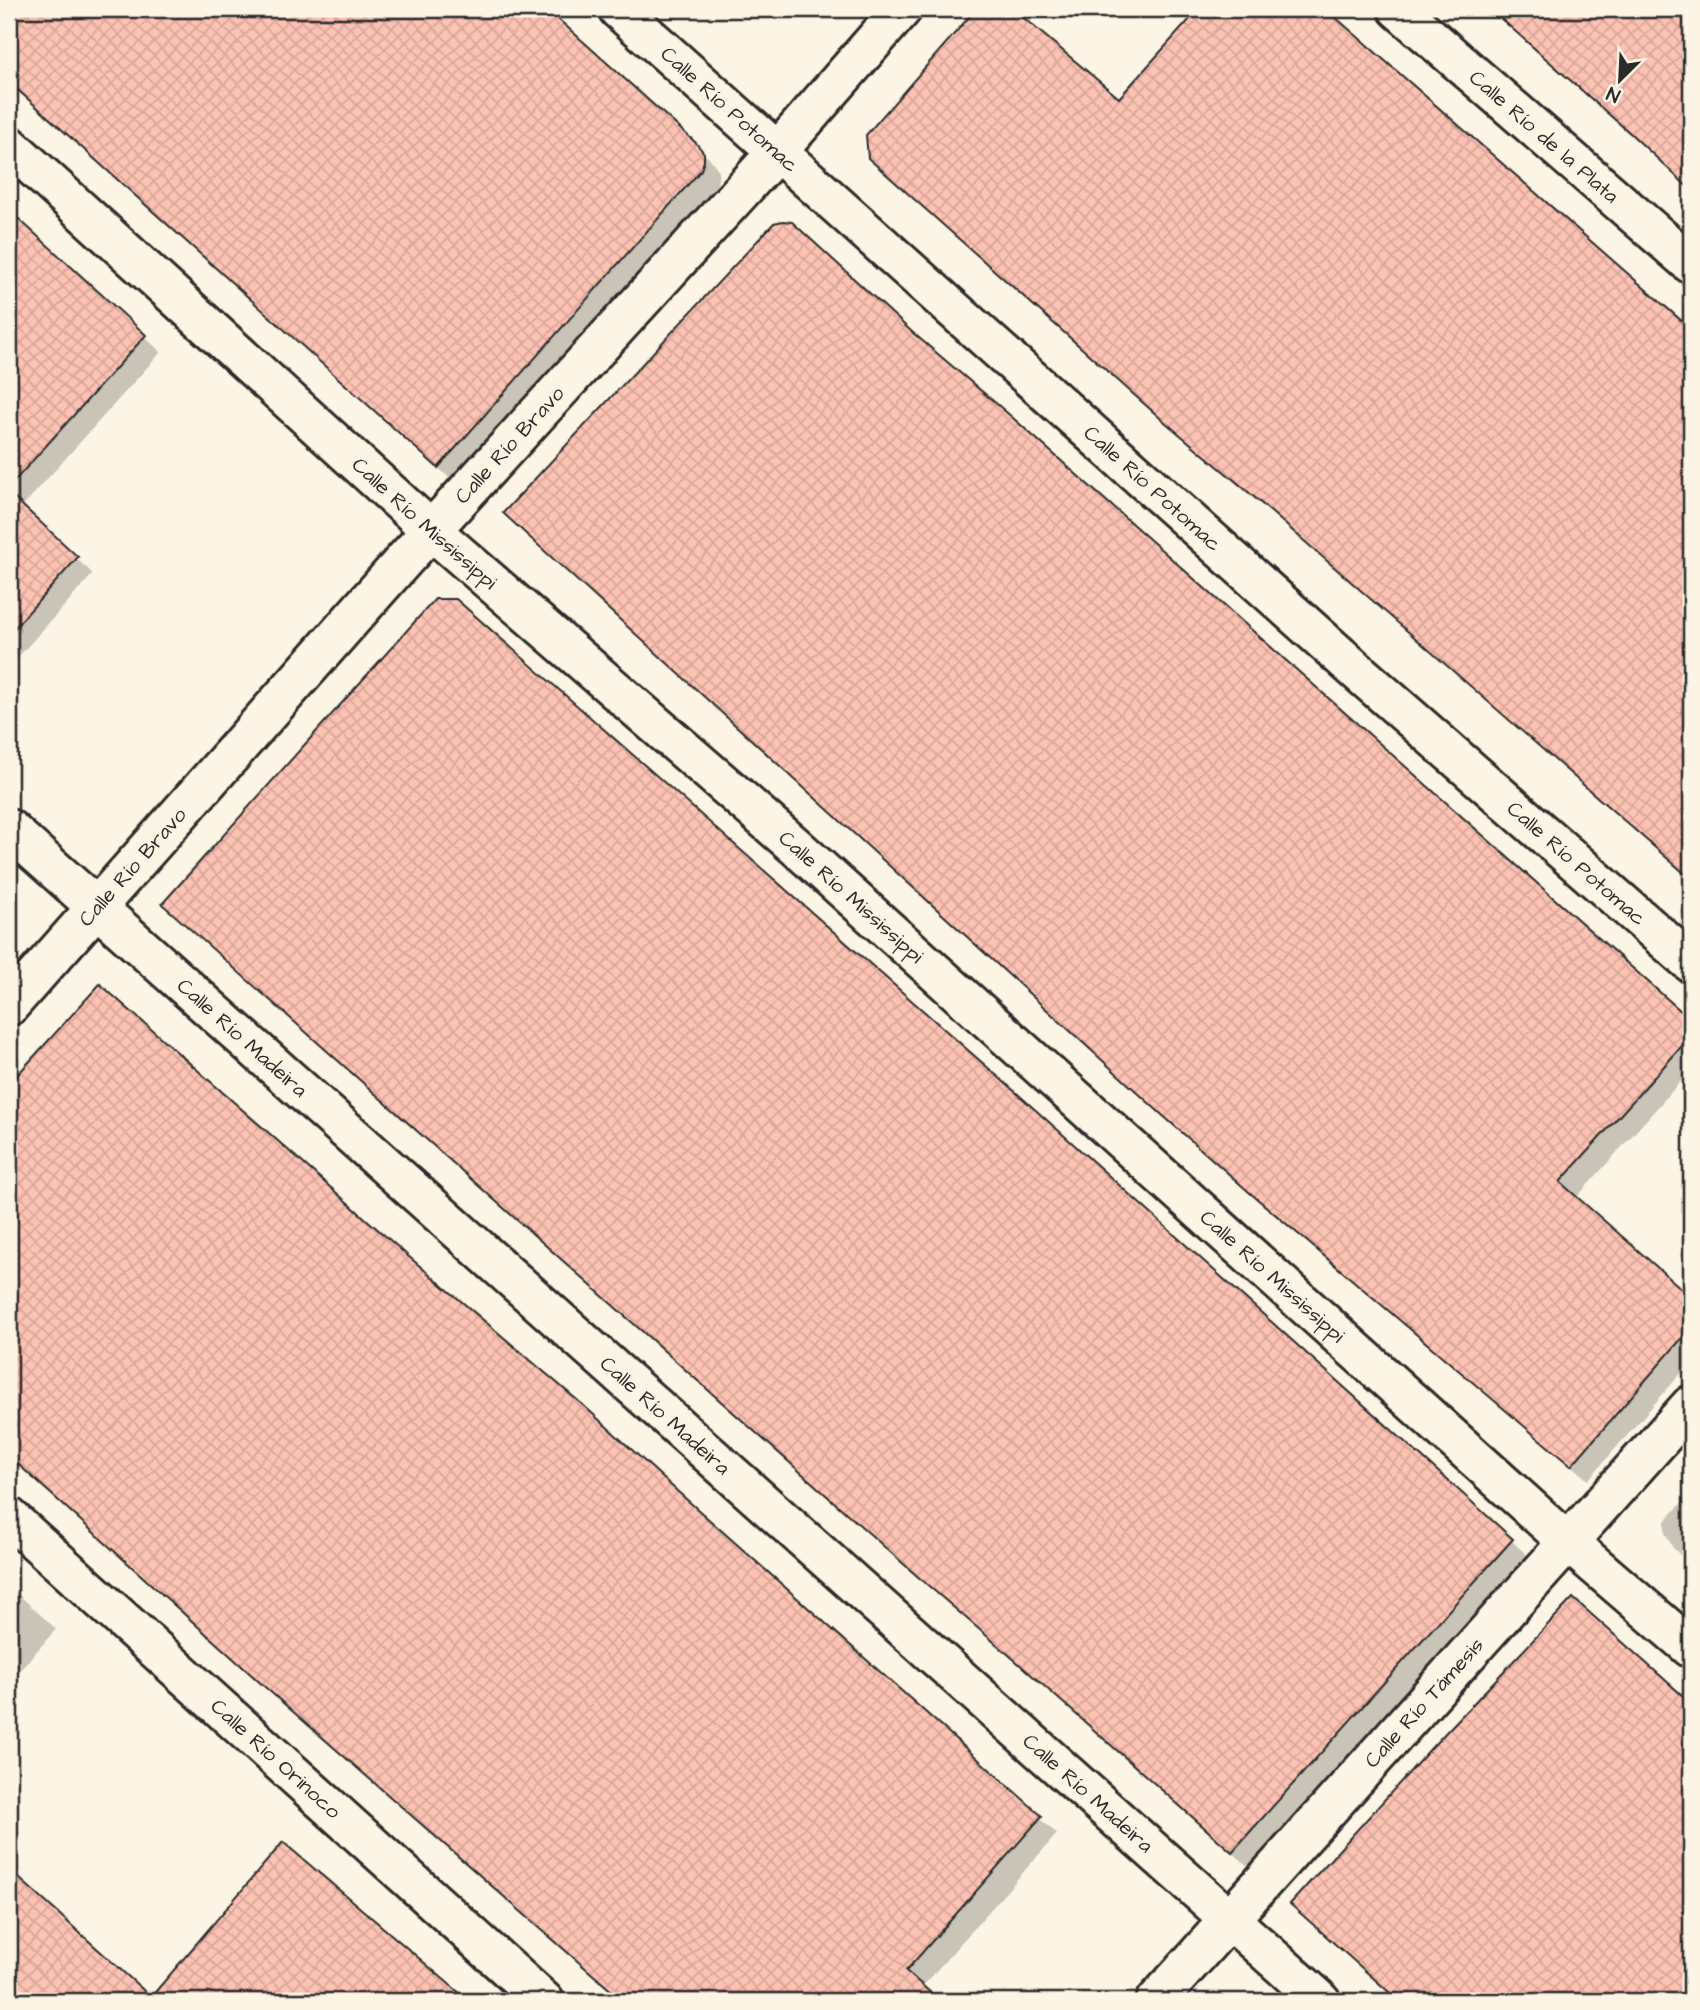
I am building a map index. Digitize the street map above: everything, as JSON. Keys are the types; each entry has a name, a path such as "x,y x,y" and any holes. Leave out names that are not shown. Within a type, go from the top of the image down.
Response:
{"street":[{"name":"Calle Río Potomac","path":"618,9 1357,671 1691,963"},
{"name":"Calle Río Bravo","path":"9,1006 431,530 777,152 902,9"},
{"name":"Calle Río de la Plata","path":"1398,9 1691,264"},
{"name":"Calle Río Mississippi","path":"9,145 431,530 804,854 1569,1543 1691,1648"},
{"name":"Calle Río Madeira","path":"9,829 1321,2001"},
{"name":"Calle Río Támesis","path":"1156,2001 1691,1405"},
{"name":"Calle Río Orinoco","path":"9,1517 544,2001"}],"building":[{"path":"9,9 547,9 696,143 704,153 704,161 701,170 438,468 9,82"},
{"path":"976,9 1013,9 1119,98 1199,9 1326,9 1691,329 1691,879 1159,417 868,158 866,135"},
{"path":"1490,9 1691,9 1691,190 1631,134"},
{"path":"9,210 146,335 9,487"},
{"path":"792,222 912,332 1005,411 1691,1020 1691,1036 1560,1182 1691,1297 1691,1328 1571,1466 1160,1113 503,513 774,223"},
{"path":"9,493 78,557 9,634"},
{"path":"435,599 456,599 1020,1096 1513,1539 1232,1852 916,1575 162,904"},
{"path":"100,984 408,1256 583,1405 1042,1816 906,1971 940,2001 623,2001 266,1688 9,1456 9,1084"},
{"path":"1573,1598 1691,1703 1691,2001 1399,2001 1290,1904 1434,1745"},
{"path":"283,1842 469,2001 9,2001 9,1869 151,1997"}]}
